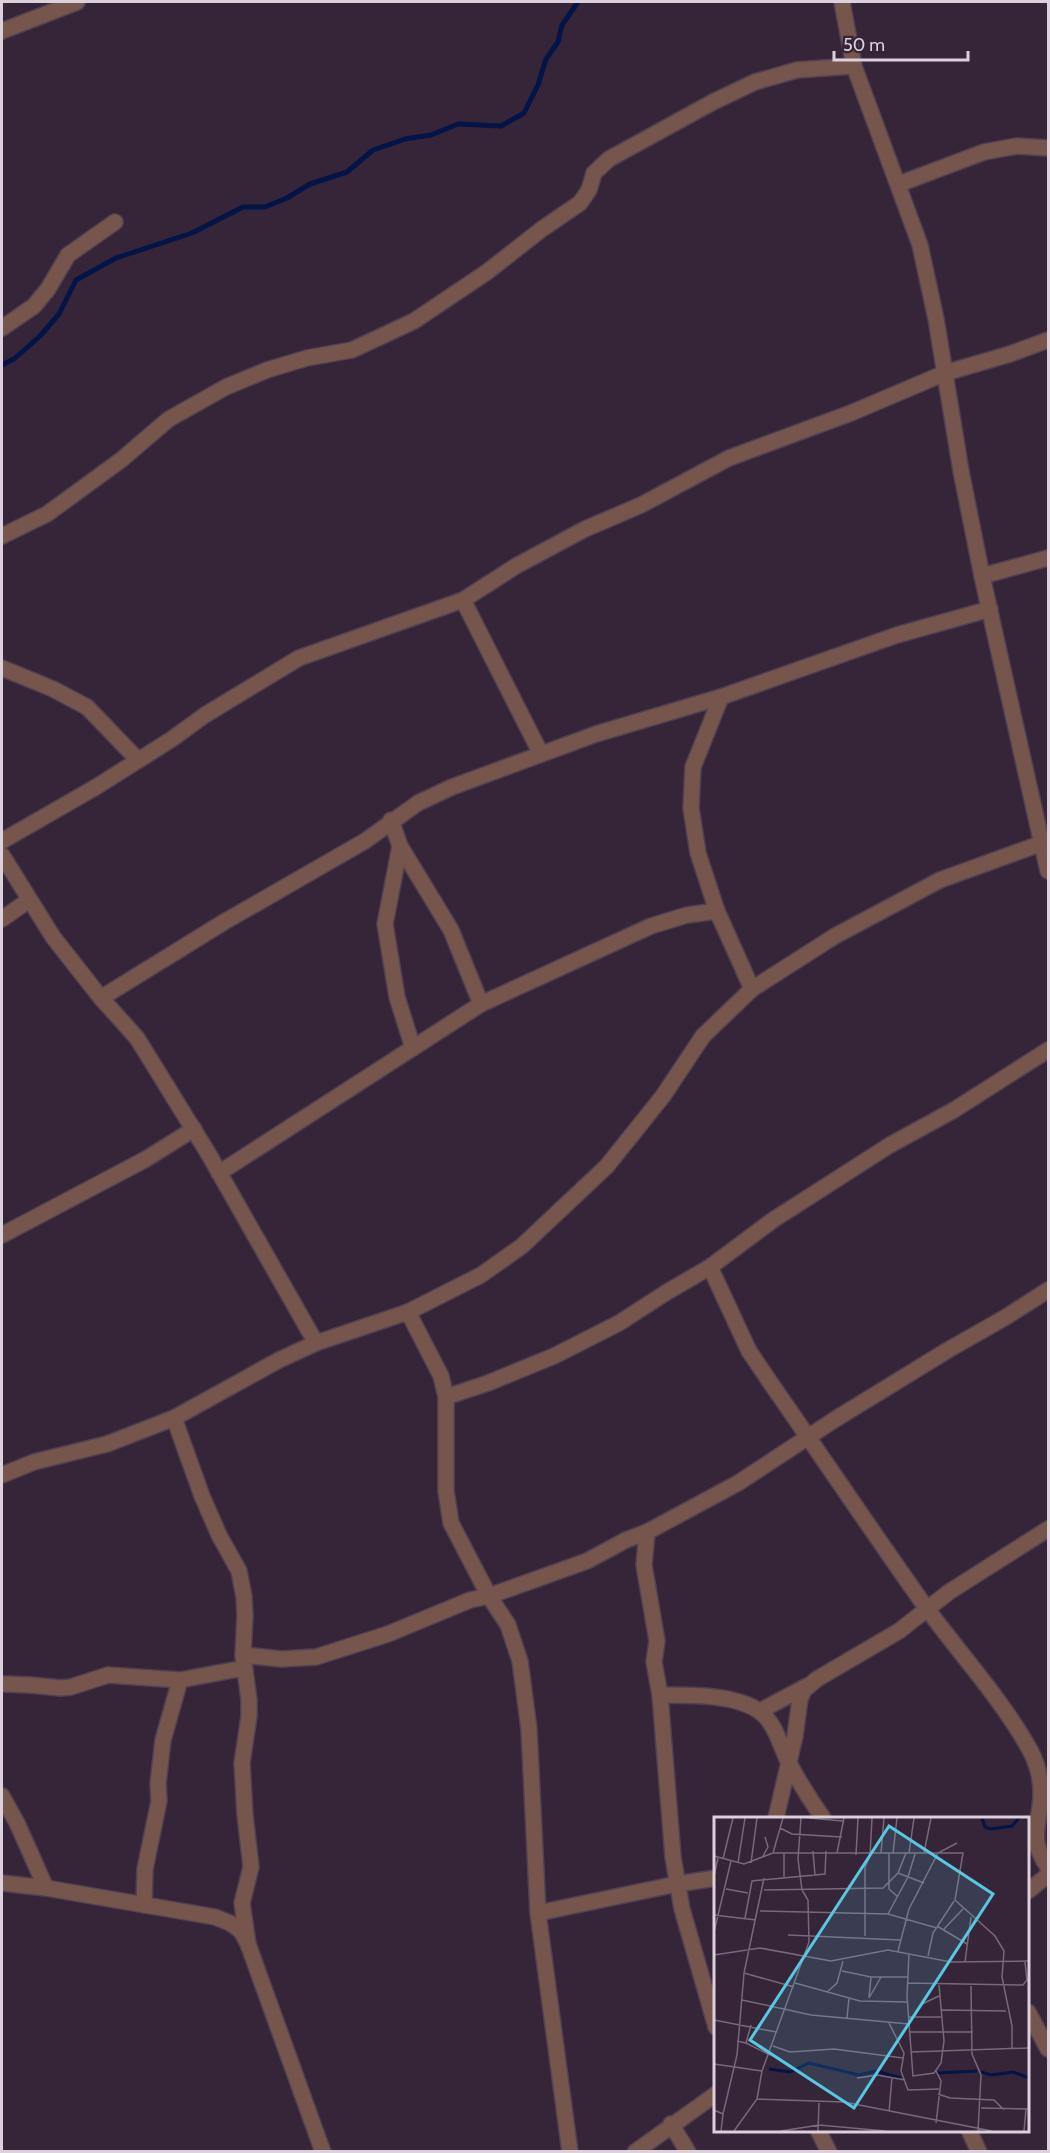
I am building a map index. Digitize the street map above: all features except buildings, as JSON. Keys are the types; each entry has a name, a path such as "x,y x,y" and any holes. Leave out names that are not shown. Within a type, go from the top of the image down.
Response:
{"street":[{"path":"2,31 77,2"},
{"path":"843,2 854,66 920,245 982,576 1046,842 1048,871"},
{"path":"2,536 47,514 121,460 169,419 226,387 267,370 297,361 352,350 414,321 487,272 580,203 589,190 594,173 609,159 713,102 755,82 797,70 854,66"},
{"path":"899,184 984,152 1017,146 1048,148"},
{"path":"2,328 34,306 48,289 68,255 116,222"},
{"path":"2,841 96,787 299,658 463,600 516,566 575,534 641,505 729,458 945,374 1048,340"},
{"path":"982,576 1048,558"},
{"path":"463,600 542,754"},
{"path":"101,998 224,921 365,841 391,820 418,803 452,787 596,734 722,697 897,635 990,609"},
{"path":"2,668 53,689 87,707 138,760"},
{"path":"722,697 693,767 691,808 698,853 717,911 752,989"},
{"path":"391,820 400,846 451,930 481,1004"},
{"path":"2,1475 34,1462 107,1444 174,1418 279,1360 316,1343 408,1312 481,1275 522,1246 607,1166 663,1096 703,1036 752,989 835,936 940,880 1046,842"},
{"path":"400,846 385,924 397,997 413,1048"},
{"path":"2,855 53,937 101,998 137,1038 194,1130 316,1343"},
{"path":"2,919 29,900"},
{"path":"219,1173 481,1004 651,926 687,915 717,911"},
{"path":"446,1396 488,1383 554,1356 619,1323 710,1267 808,1196 890,1144 954,1110 1048,1050"},
{"path":"2,1235 146,1159 194,1130"},
{"path":"710,1267 749,1351 807,1438 927,1608 995,1695 1030,1750 1039,1770 1041,1784 1041,1805 1035,1840 1048,1867"},
{"path":"2,1684 61,1688 108,1675 180,1680 243,1662 316,1657 388,1634 449,1608 587,1561 738,1483 948,1350 1048,1290"},
{"path":"408,1312 441,1376 446,1396 446,1491 451,1523 489,1596 508,1624 520,1661 529,1729 538,1913 570,2151"},
{"path":"174,1418 202,1496 219,1535 239,1571 244,1597 243,1662 249,1716 242,1763 251,1867 243,1903 248,1944"},
{"path":"760,1711 810,1685 899,1631 949,1592 1048,1529"},
{"path":"647,1532 644,1565 657,1641 654,1662 660,1695 673,1857 677,1884 714,2020"},
{"path":"144,1905 145,1869 159,1801 158,1784 163,1740 180,1680"},
{"path":"776,1817 795,1736 800,1699 804,1690 810,1685"},
{"path":"660,1695 711,1696 743,1703 760,1711 768,1720 788,1761 822,1817"},
{"path":"2,1796 17,1823 46,1888"},
{"path":"1029,1890 1048,1875"},
{"path":"538,1913 714,1878"},
{"path":"2,1883 197,1913 230,1923 241,1931 248,1944 323,2151"},
{"path":"1029,2014 1048,2049"},
{"path":"635,2151 714,2095"},
{"path":"671,2124 688,2151"},
{"path":"819,2132 829,2151"},
{"path":"970,2132 980,2151"}],"waterway":[{"path":"2,365 14,359 40,336 59,314 76,280 116,258 192,233 243,207 265,207 287,198 310,184 347,172 373,150 405,139 431,135 458,124 501,126 524,113 538,85 546,59 558,42 562,25 578,2"}]}
